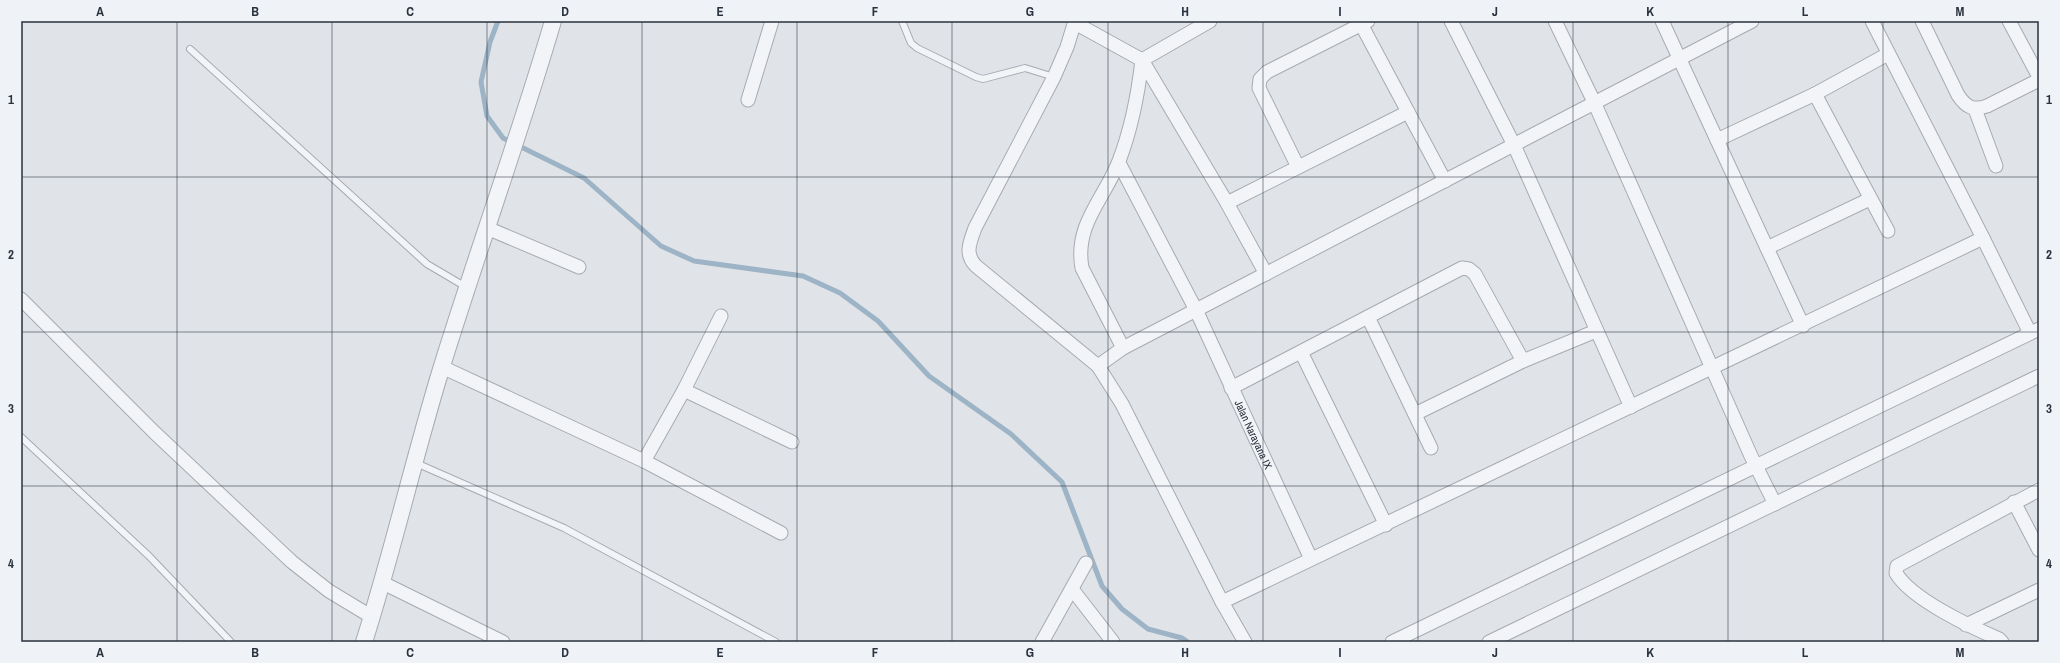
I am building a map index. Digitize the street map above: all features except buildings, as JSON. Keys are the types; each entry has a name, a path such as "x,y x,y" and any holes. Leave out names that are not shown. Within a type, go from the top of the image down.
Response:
{"street":[{"path":"364,642 383,583 414,462 442,366 518,134 553,21"},
{"path":"748,100 772,21"},
{"path":"1142,60 1210,21"},
{"path":"1451,21 1514,145 1631,407"},
{"path":"1555,21 1594,102 1756,466 1775,504"},
{"path":"1662,21 1803,326"},
{"path":"1098,366 1123,348 1752,21"},
{"path":"1392,642 2034,331 1983,238 1872,21"},
{"path":"1922,21 1958,95 1965,105 1975,109 1998,102 2039,78 2009,21"},
{"path":"1245,642 1222,602 1122,404 1098,366 976,266 969,256 970,242 975,228 1054,77 1067,47 1075,22 1142,60 1227,203 1266,274"},
{"path":"1298,167 1259,88 1260,79 1267,72 1364,23 1408,112 1445,181"},
{"path":"1717,140 1815,94 1888,54"},
{"path":"1123,348 1082,268 1079,254 1081,240 1086,225 1118,163 1135,111 1142,60"},
{"path":"1815,94 1888,231"},
{"path":"1975,109 1996,166"},
{"path":"1227,203 1408,112"},
{"name":"Jalan Narayana IX","path":"1118,163 1196,310 1311,560"},
{"path":"1767,248 1870,199"},
{"path":"487,228 578,267"},
{"path":"1222,602 1803,326 1983,238"},
{"path":"1231,388 1455,270 1462,268 1469,269 1475,274 1523,361"},
{"path":"21,299 155,433 292,562 329,591 372,617"},
{"path":"644,462 684,390 721,316"},
{"path":"1368,317 1431,448"},
{"path":"1414,414 1523,361 1596,331"},
{"path":"1301,352 1386,525"},
{"path":"442,366 644,462 782,533"},
{"path":"1488,642 2039,376"},
{"path":"684,390 792,442"},
{"path":"2002,642 2000,639 1966,625 1910,590 1896,573 1897,566 2014,502 2039,490"},
{"path":"2014,502 2039,550"},
{"path":"1042,642 1086,563"},
{"path":"383,583 503,642"},
{"path":"1072,589 1113,642"},
{"path":"1966,625 2039,590"}],"lane":[{"path":"902,21 911,43 917,48 976,77 983,78 1025,68 1054,77"},
{"path":"190,49 427,264 467,288"},
{"path":"21,437 149,556 231,642"},
{"path":"414,462 564,528 776,642"}],"waterway":[{"path":"498,21 490,42 481,82 487,116 503,138 584,178 661,246 694,261 803,276 840,293 878,321 929,376 1011,434 1062,482 1102,586 1122,609 1148,629 1182,638 1188,642"}]}
